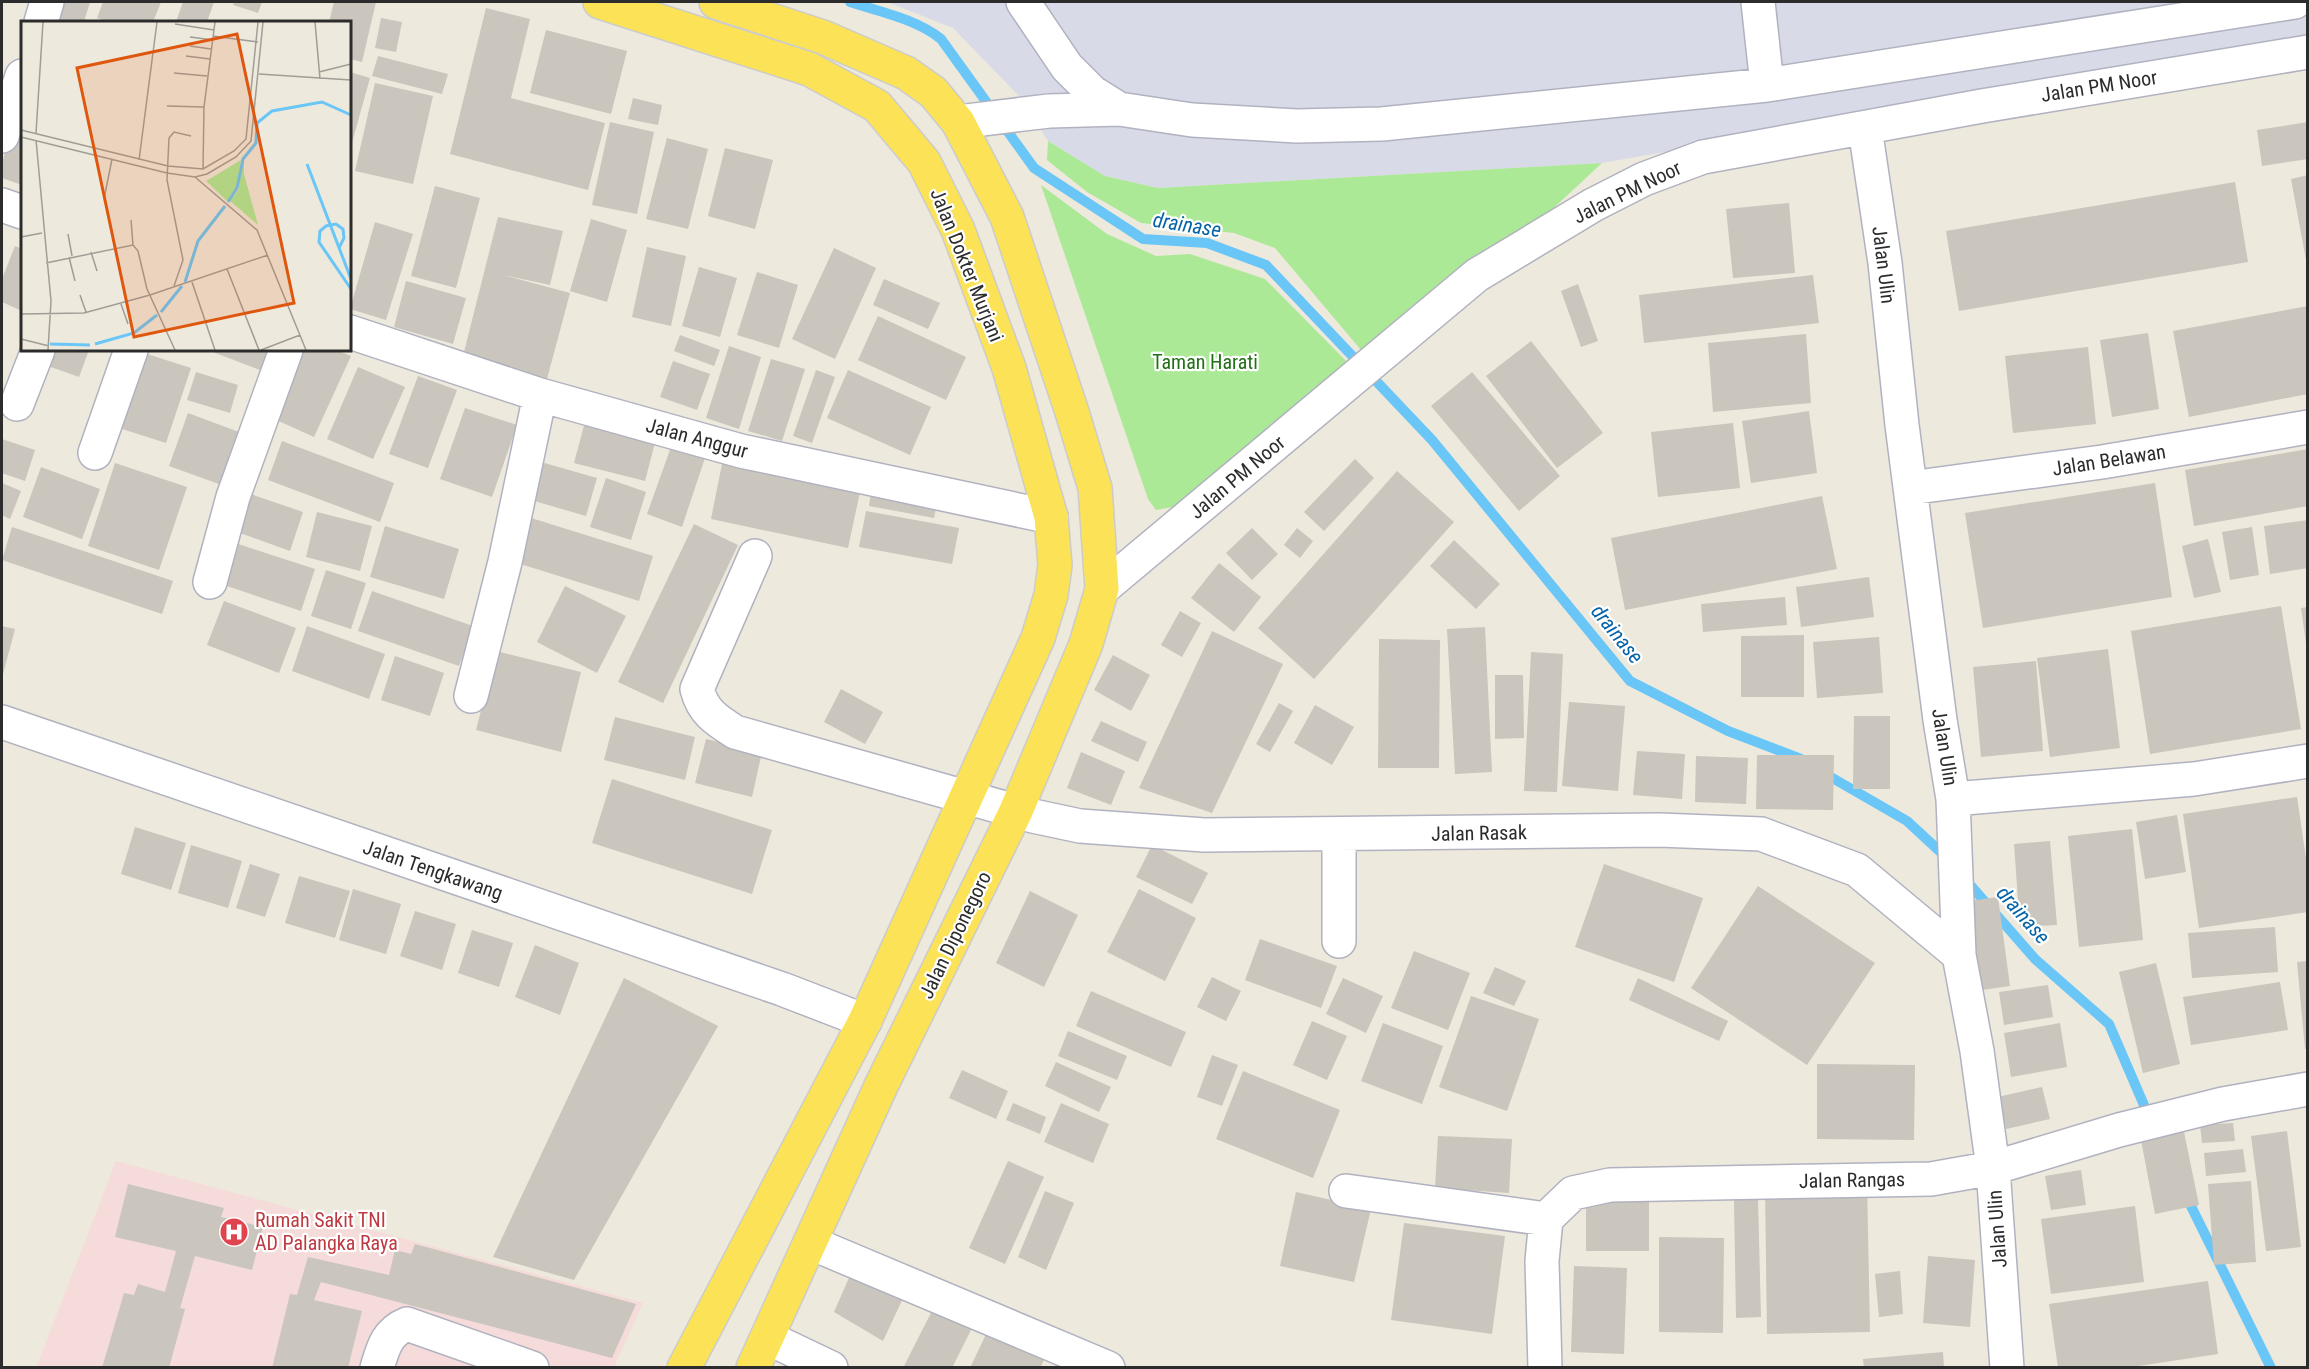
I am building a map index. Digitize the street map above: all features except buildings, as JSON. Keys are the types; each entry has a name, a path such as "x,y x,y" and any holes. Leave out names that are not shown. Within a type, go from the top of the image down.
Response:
{"main road":[{"name":"Jalan Dokter Murjani","path":"600,2 809,69 877,106 924,162 958,230 1009,368 1051,517"},
{"path":"716,2 823,37 906,73 933,92 958,122"},
{"path":"809,69 823,37"},
{"name":"Jalan Diponegoro","path":"753,1368 881,1086 1016,811 1086,644 1102,589 1095,488 1006,217 958,122"},
{"path":"684,1368 864,1021 1038,638 1051,595 1055,565 1051,517"}],"street":[{"path":"41,21 47,2"},
{"path":"1023,2 1066,67 1092,92 1119,109"},
{"path":"1758,2 1767,85"},
{"path":"958,122 1049,111 1119,109 1192,120 1285,125 1382,124 1767,85 2295,2"},
{"name":"Jalan PM Noor","path":"1102,589 1477,275 1593,205 1644,179 1703,157 2307,52"},
{"path":"2,136 21,79"},
{"name":"Jalan Ulin","path":"1865,128 1885,263 1910,488 1940,720 1953,799 1959,955 1977,1051 1993,1168 2007,1368"},
{"name":"Jalan Anggur","path":"351,333 540,395 741,451 1051,517"},
{"path":"17,404 38,351"},
{"path":"96,453 131,351"},
{"path":"210,582 233,497 286,351"},
{"path":"471,696 505,561 540,395"},
{"name":"Jalan Belawan","path":"1910,488 2102,462 2307,427"},
{"name":"Jalan Rasak","path":"755,556 697,689 701,704 711,718 735,732 1016,811 1080,826 1204,835 1659,830 1761,834 1857,870 1959,955"},
{"name":"Jalan Tengkawang","path":"2,722 771,985 864,1021"},
{"path":"1953,799 2194,779 2307,761"},
{"path":"1339,835 1339,941"},
{"name":"Jalan Rangas","path":"1546,1220 1573,1193 1610,1185 1931,1179 1993,1168 2188,1113 2307,1089"},
{"path":"1346,1191 1546,1220 1542,1261 1545,1368"},
{"path":"811,1243 1108,1368"},
{"path":"377,1368 385,1344 395,1329 406,1324 532,1368"},
{"path":"768,1338 831,1368"}],"shaded area":[{"path":"887,2 2307,2 2308,40 1602,163 1158,188 1105,176 1048,141 1019,96 953,28"},
{"name":"Rumah Sakit TNI AD Palangka Raya","path":"116,1161 643,1303 614,1367 36,1368"}],"green space":[{"path":"1048,141 1105,176 1158,188 1602,163 1545,216 1361,350 1275,248 1234,233 1141,223 1087,192 1047,160"},
{"name":"Taman Harati","path":"1041,185 1107,234 1156,256 1190,254 1265,279 1355,370 1183,505 1156,510 1148,499"}],"waterway":[{"name":"drainase","path":"850,2 909,21 941,39 1034,168 1143,239 1207,243 1266,265 1432,440 1630,681 1728,731 1801,759"},
{"name":"drainase","path":"1822,772 1907,821 1947,858"},
{"name":"drainase","path":"1965,879 2035,959 2109,1024 2150,1119"},
{"name":"drainase","path":"2186,1196 2271,1368"}],"place":[{"name":"Rumah Sakit TNI AD Palangka Raya","path":"234,1232"}]}
